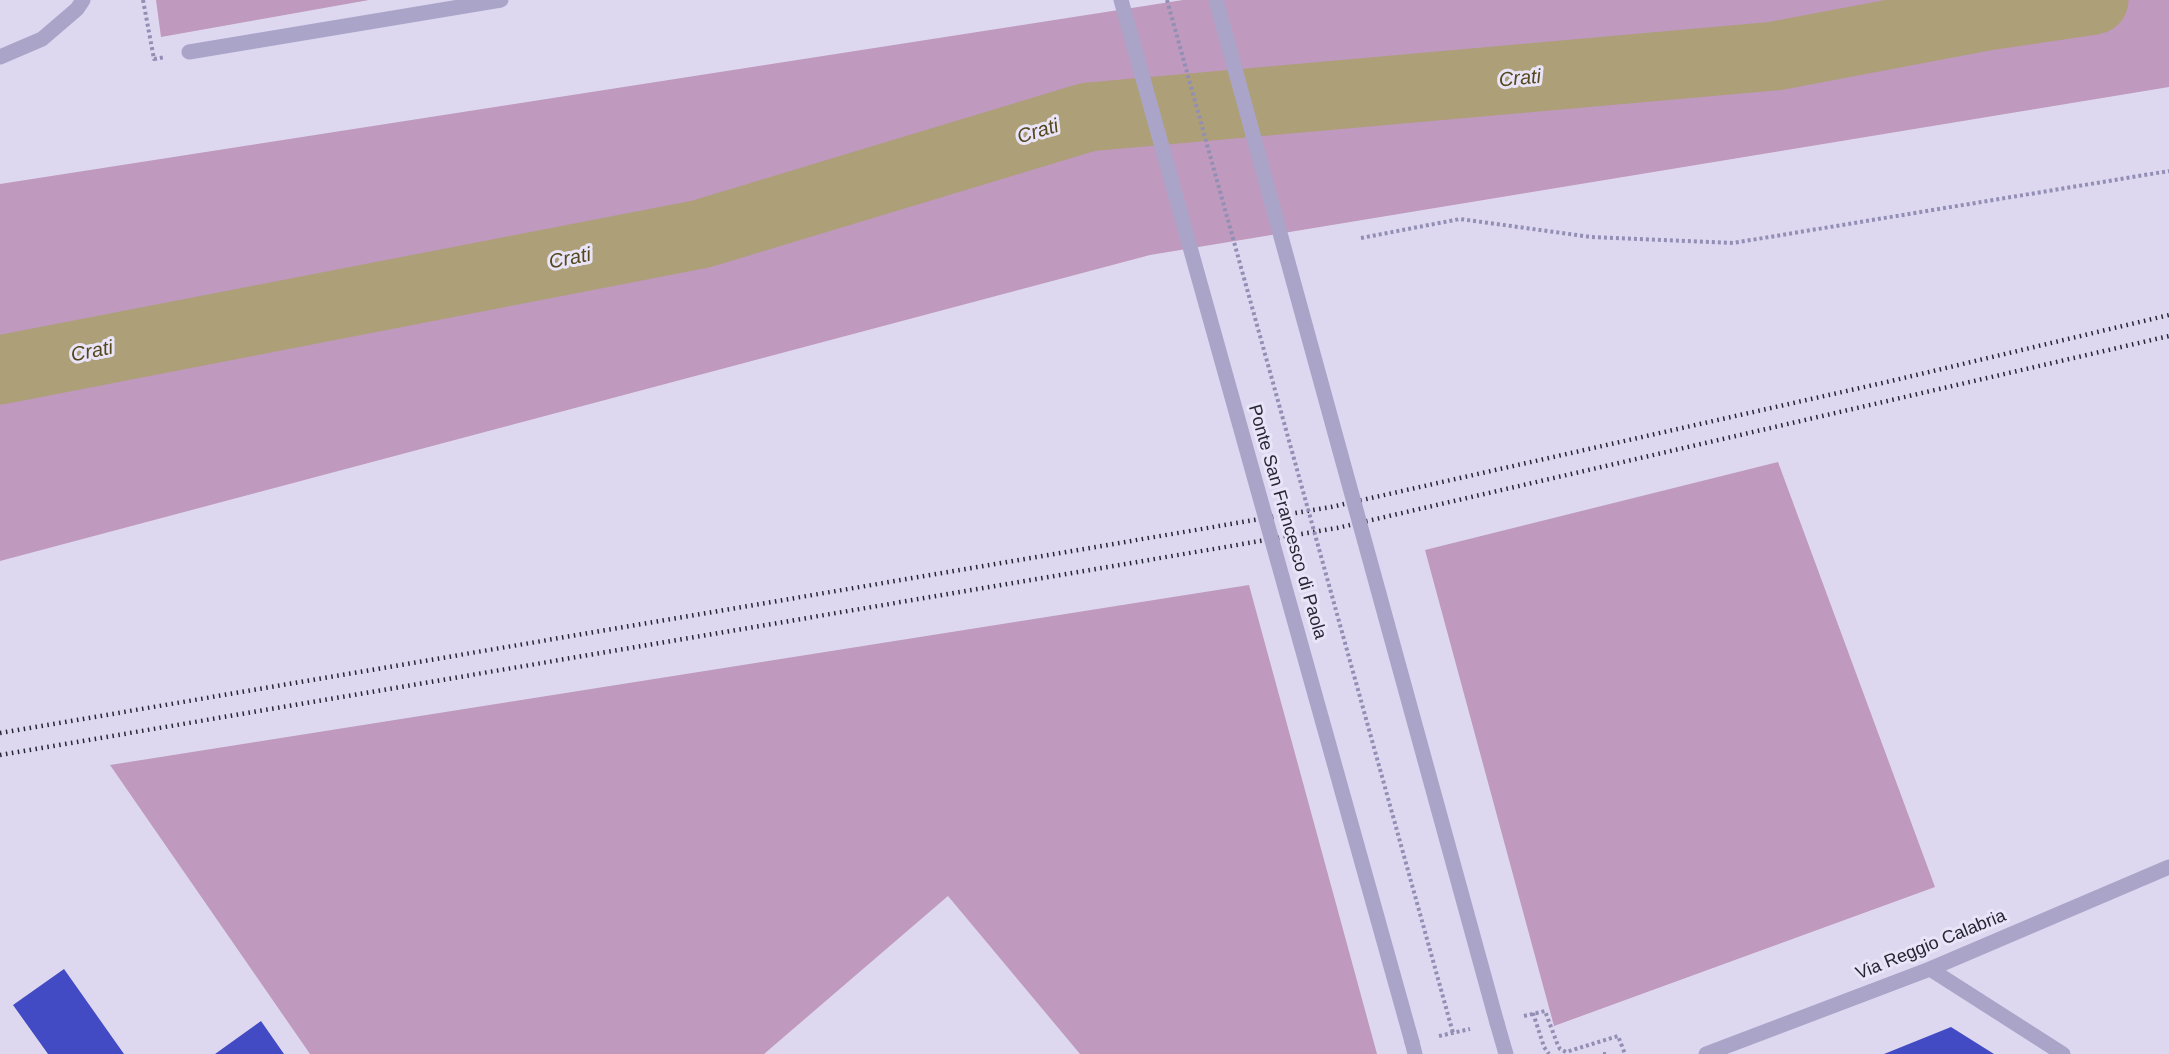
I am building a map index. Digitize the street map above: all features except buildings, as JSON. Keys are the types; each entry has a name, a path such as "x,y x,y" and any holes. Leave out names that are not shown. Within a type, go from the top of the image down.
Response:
{"street":[{"path":"0,57 42,39 77,9 83,0"},
{"path":"189,52 501,0"},
{"name":"Ponte San Francesco di Paola","path":"1121,0 1413,1048"},
{"path":"1216,0 1506,1054"},
{"name":"Via Reggio Calabria","path":"1706,1054 1930,969 2169,867"},
{"path":"1930,969 2063,1054"}],"path":[{"path":"143,0 154,58 189,52"},
{"name":"Ponte San Francesco di Paola","path":"1167,0 1453,1033"},
{"path":"1361,238 1461,219 1591,237 1732,243 2169,171"},
{"path":"1413,1048 1453,1033 1545,1011 1560,1049 1566,1052 1618,1036 1625,1054"},
{"path":"1533,1013 1544,1047 1549,1054"},
{"path":"1603,1054 1609,1054"}],"shaded area":[{"path":"156,0 369,0 161,37"},
{"path":"1183,0 2169,0 2169,87 1150,255 0,561 0,184"},
{"path":"1778,462 1935,887 1554,1026 1425,550"},
{"path":"1249,585 1377,1054 1080,1054 948,896 764,1054 310,1054 110,765"}],"waterway":[{"name":"Crati","path":"0,370 701,234 1088,117 1775,56 1986,16 2094,0"}],"railway":[{"path":"0,733 1331,507 1891,381 2169,315"},
{"path":"0,755 1337,528 2169,336"}]}
